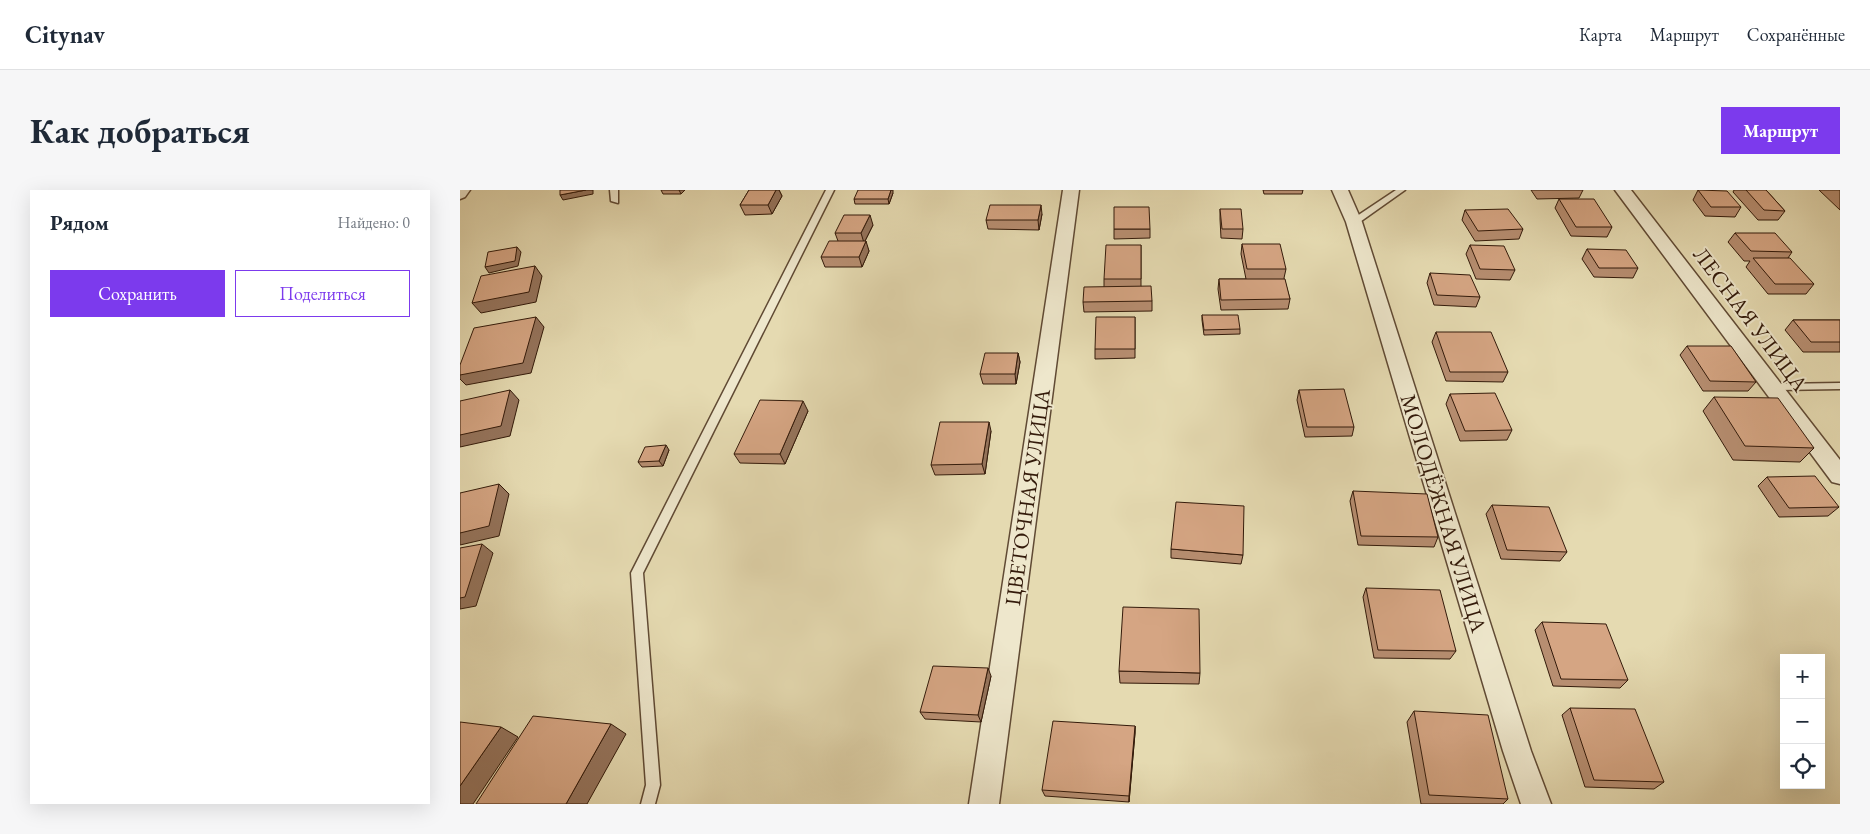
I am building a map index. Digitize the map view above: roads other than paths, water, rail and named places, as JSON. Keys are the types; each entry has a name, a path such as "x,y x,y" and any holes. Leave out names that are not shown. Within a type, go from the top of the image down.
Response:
{"street":[{"path":"460,194 462,190"},
{"name":"ЦВЕТОЧНАЯ УЛИЦА","path":"984,804 1071,190"},
{"name":"МОЛОДЁЖНАЯ УЛИЦА","path":"1340,190 1354,222 1514,741 1536,804"},
{"name":"ЛЕСНАЯ УЛИЦА","path":"1623,190 1840,476"}],"lane":[{"path":"614,190 615,201"},
{"path":"648,804 653,785 637,573 830,190"},
{"path":"1354,222 1401,190"},
{"path":"1772,387 1840,386"}]}
